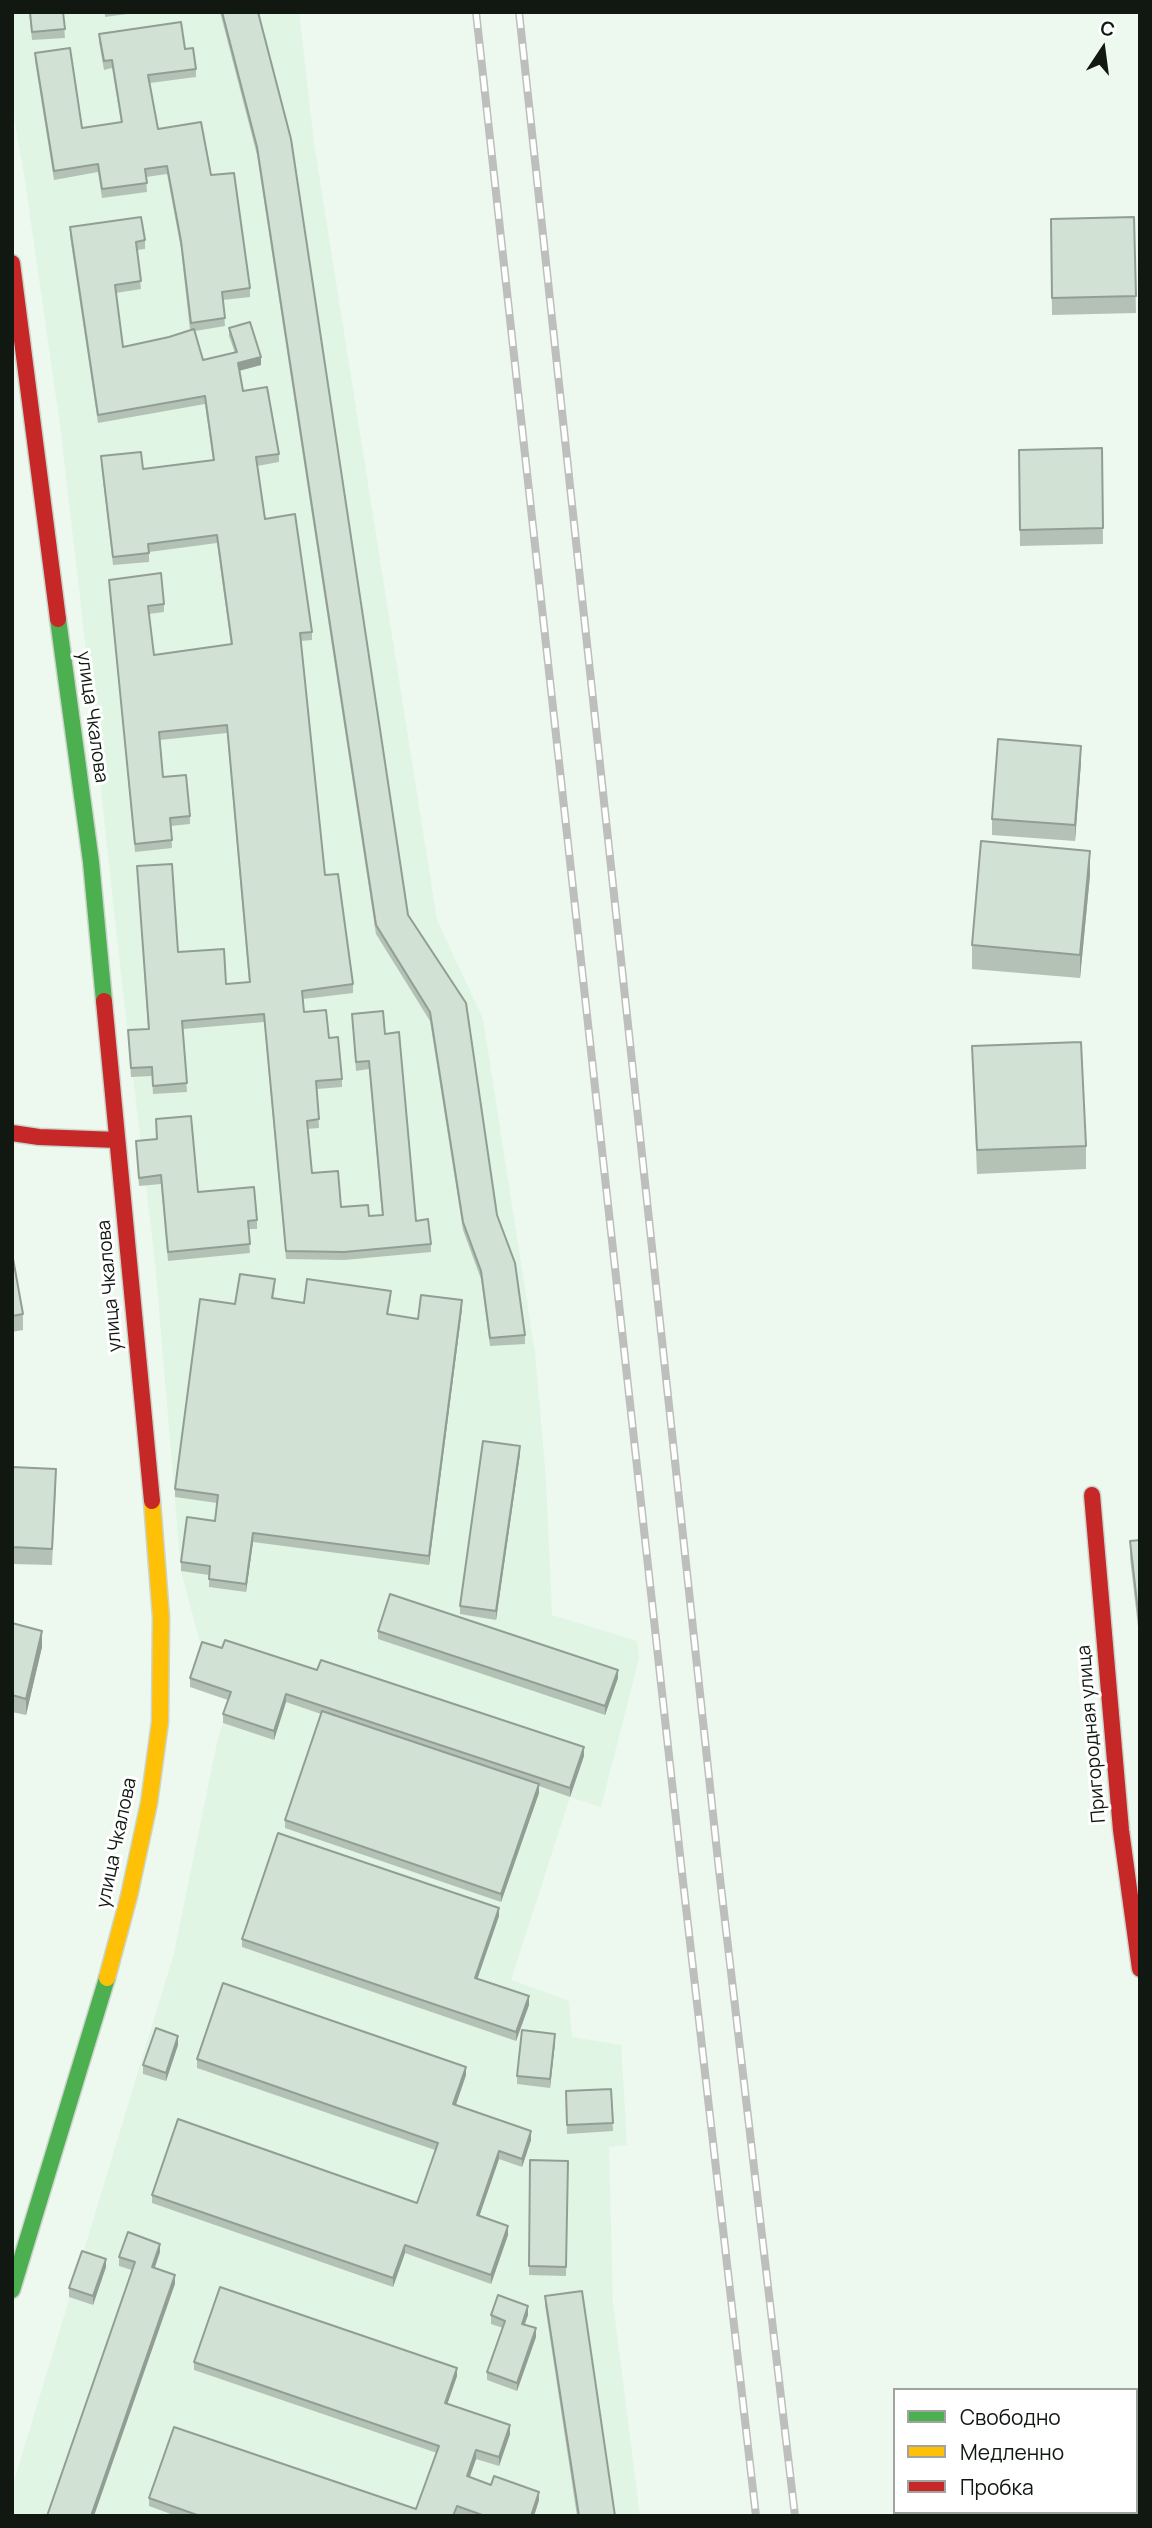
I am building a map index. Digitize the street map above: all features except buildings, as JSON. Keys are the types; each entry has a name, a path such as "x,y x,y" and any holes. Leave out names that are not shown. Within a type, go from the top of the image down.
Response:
{"street":[{"name":"улица Чкалова","path":"12,263 91,862 161,1617 159,1722 149,1803 129,1896 99,2007 12,2290"},
{"path":"12,1133 39,1137 117,1140"},
{"name":"Пригородная улица","path":"1092,1495 1121,1830 1140,1969"}],"shaded area":[{"path":"12,12 299,12 314,143 437,920 483,1019 535,1353 546,1479 552,1615 637,1641 639,1658 601,1807 570,1797 511,1980 569,2001 572,2037 621,2045 627,2145 609,2147 613,2303 640,2516 12,2516 12,2488 174,1953 218,1738 230,1701 190,1687 202,1650 181,1571 155,1262 80,597 60,425 12,105"}],"railway":[{"path":"476,12 756,2516"},
{"path":"519,12 719,1870 795,2516"}],"traffic: fast":[{"path":"58,619 91,862 104,1001"},
{"path":"12,2290 107,1978"}],"traffic: slow":[{"path":"107,1978 129,1896 149,1803 160,1722 161,1617 152,1501"}],"traffic: jam":[{"path":"12,263 58,619"},
{"path":"104,1001 152,1501"},
{"path":"12,1133 39,1137 117,1140"},
{"path":"1092,1495 1121,1830 1140,1969"}]}
